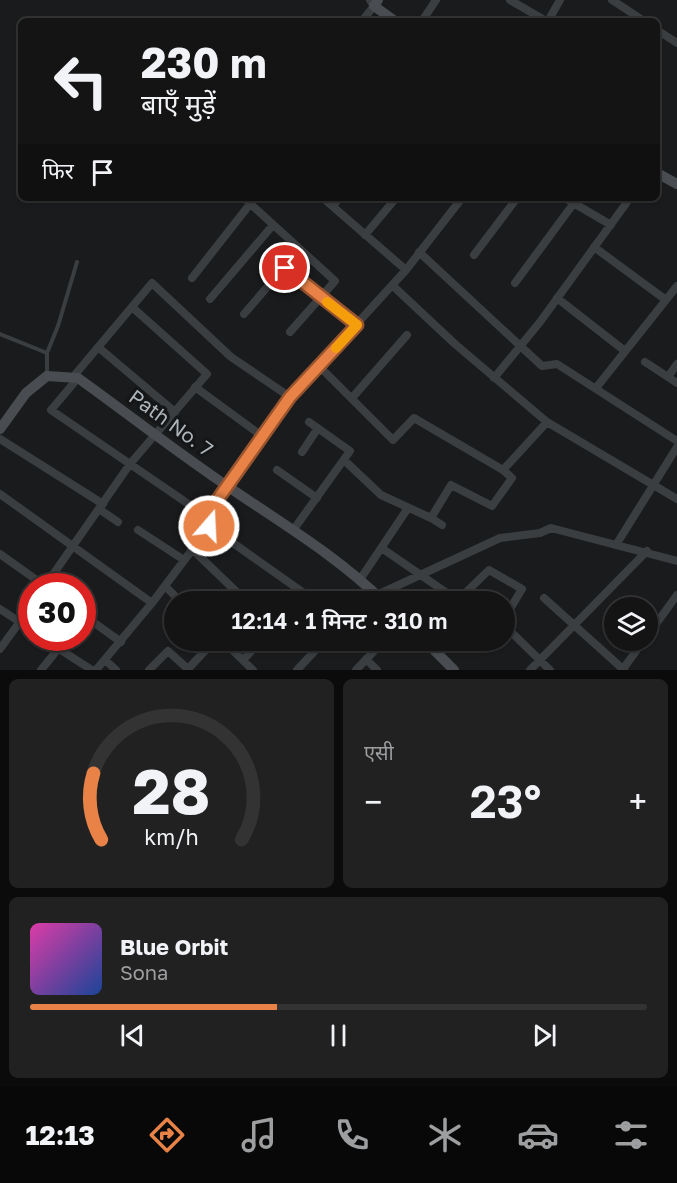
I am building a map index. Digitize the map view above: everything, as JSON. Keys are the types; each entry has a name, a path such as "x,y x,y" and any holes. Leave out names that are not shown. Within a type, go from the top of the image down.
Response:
{"street":[{"path":"425,18 436,0"},
{"path":"510,0 542,18"},
{"path":"549,18 560,0"},
{"path":"612,0 639,18"},
{"path":"364,18 374,2 392,18"},
{"path":"660,32 677,43"},
{"path":"660,175 677,184"},
{"path":"192,278 247,201 335,281 290,332"},
{"path":"327,201 406,270"},
{"path":"333,206 337,201"},
{"path":"365,235 393,201"},
{"path":"206,516 290,397 406,270 460,201"},
{"path":"474,255 515,201"},
{"path":"570,201 611,225"},
{"path":"494,378 557,298 628,201"},
{"path":"515,283 574,203"},
{"path":"210,299 273,225"},
{"path":"594,247 666,300"},
{"path":"244,314 300,249"},
{"path":"419,252 542,366 557,364 677,441"},
{"path":"285,268 357,325"},
{"path":"290,397 231,357 152,283 98,347 51,411 206,516 209,526 301,591"},
{"path":"392,285 494,378 547,422 677,499"},
{"path":"596,388 677,286"},
{"path":"557,298 625,351"},
{"path":"0,554 45,586 130,464 158,435 207,374 132,307"},
{"path":"352,398 407,335"},
{"path":"98,347 175,412"},
{"path":"645,362 677,383"},
{"path":"668,377 677,364"},
{"path":"319,366 393,440 414,418 504,470 512,478 492,506 451,485 431,518"},
{"path":"0,429 26,393 47,376 75,378"},
{"name":"Path No. 7","path":"75,378 228,487 294,529 361,579 370,591"},
{"path":"195,387 262,436"},
{"path":"294,529 350,452 309,422"},
{"path":"504,470 547,422"},
{"path":"302,452 318,428"},
{"path":"0,439 101,506 118,522"},
{"path":"616,545 677,447"},
{"path":"344,460 381,495 442,525"},
{"path":"277,470 317,498"},
{"path":"0,494 152,603"},
{"path":"361,579 408,508"},
{"path":"61,651 94,670 121,642 209,526"},
{"path":"391,591 500,538 540,533 551,528 647,551 677,561"},
{"path":"138,530 184,560"},
{"path":"192,549 236,591"},
{"path":"383,549 443,591"},
{"path":"530,670 647,551"},
{"path":"469,591 489,570 522,589 515,601"},
{"path":"165,586 170,591"},
{"path":"658,622 677,596"},
{"path":"544,598 624,670 637,651"},
{"path":"0,609 18,621"},
{"path":"0,649 18,623"},
{"path":"96,624 121,642"},
{"path":"515,636 550,670"},
{"path":"41,670 56,651"},
{"path":"149,670 168,651 189,669 205,651"},
{"path":"234,651 254,670"},
{"path":"243,660 252,651"},
{"path":"297,670 315,651"},
{"path":"356,670 374,651"},
{"path":"435,651 454,670"},
{"path":"366,659 377,670"},
{"path":"105,660 116,670"}],"lane":[{"path":"47,376 47,353 58,326 77,262"},
{"path":"0,334 47,353"}],"slow traffic":[{"path":"327,302 357,325 336,348"}],"route":[{"path":"209,526 206,516 290,397 357,325 285,268"}]}
